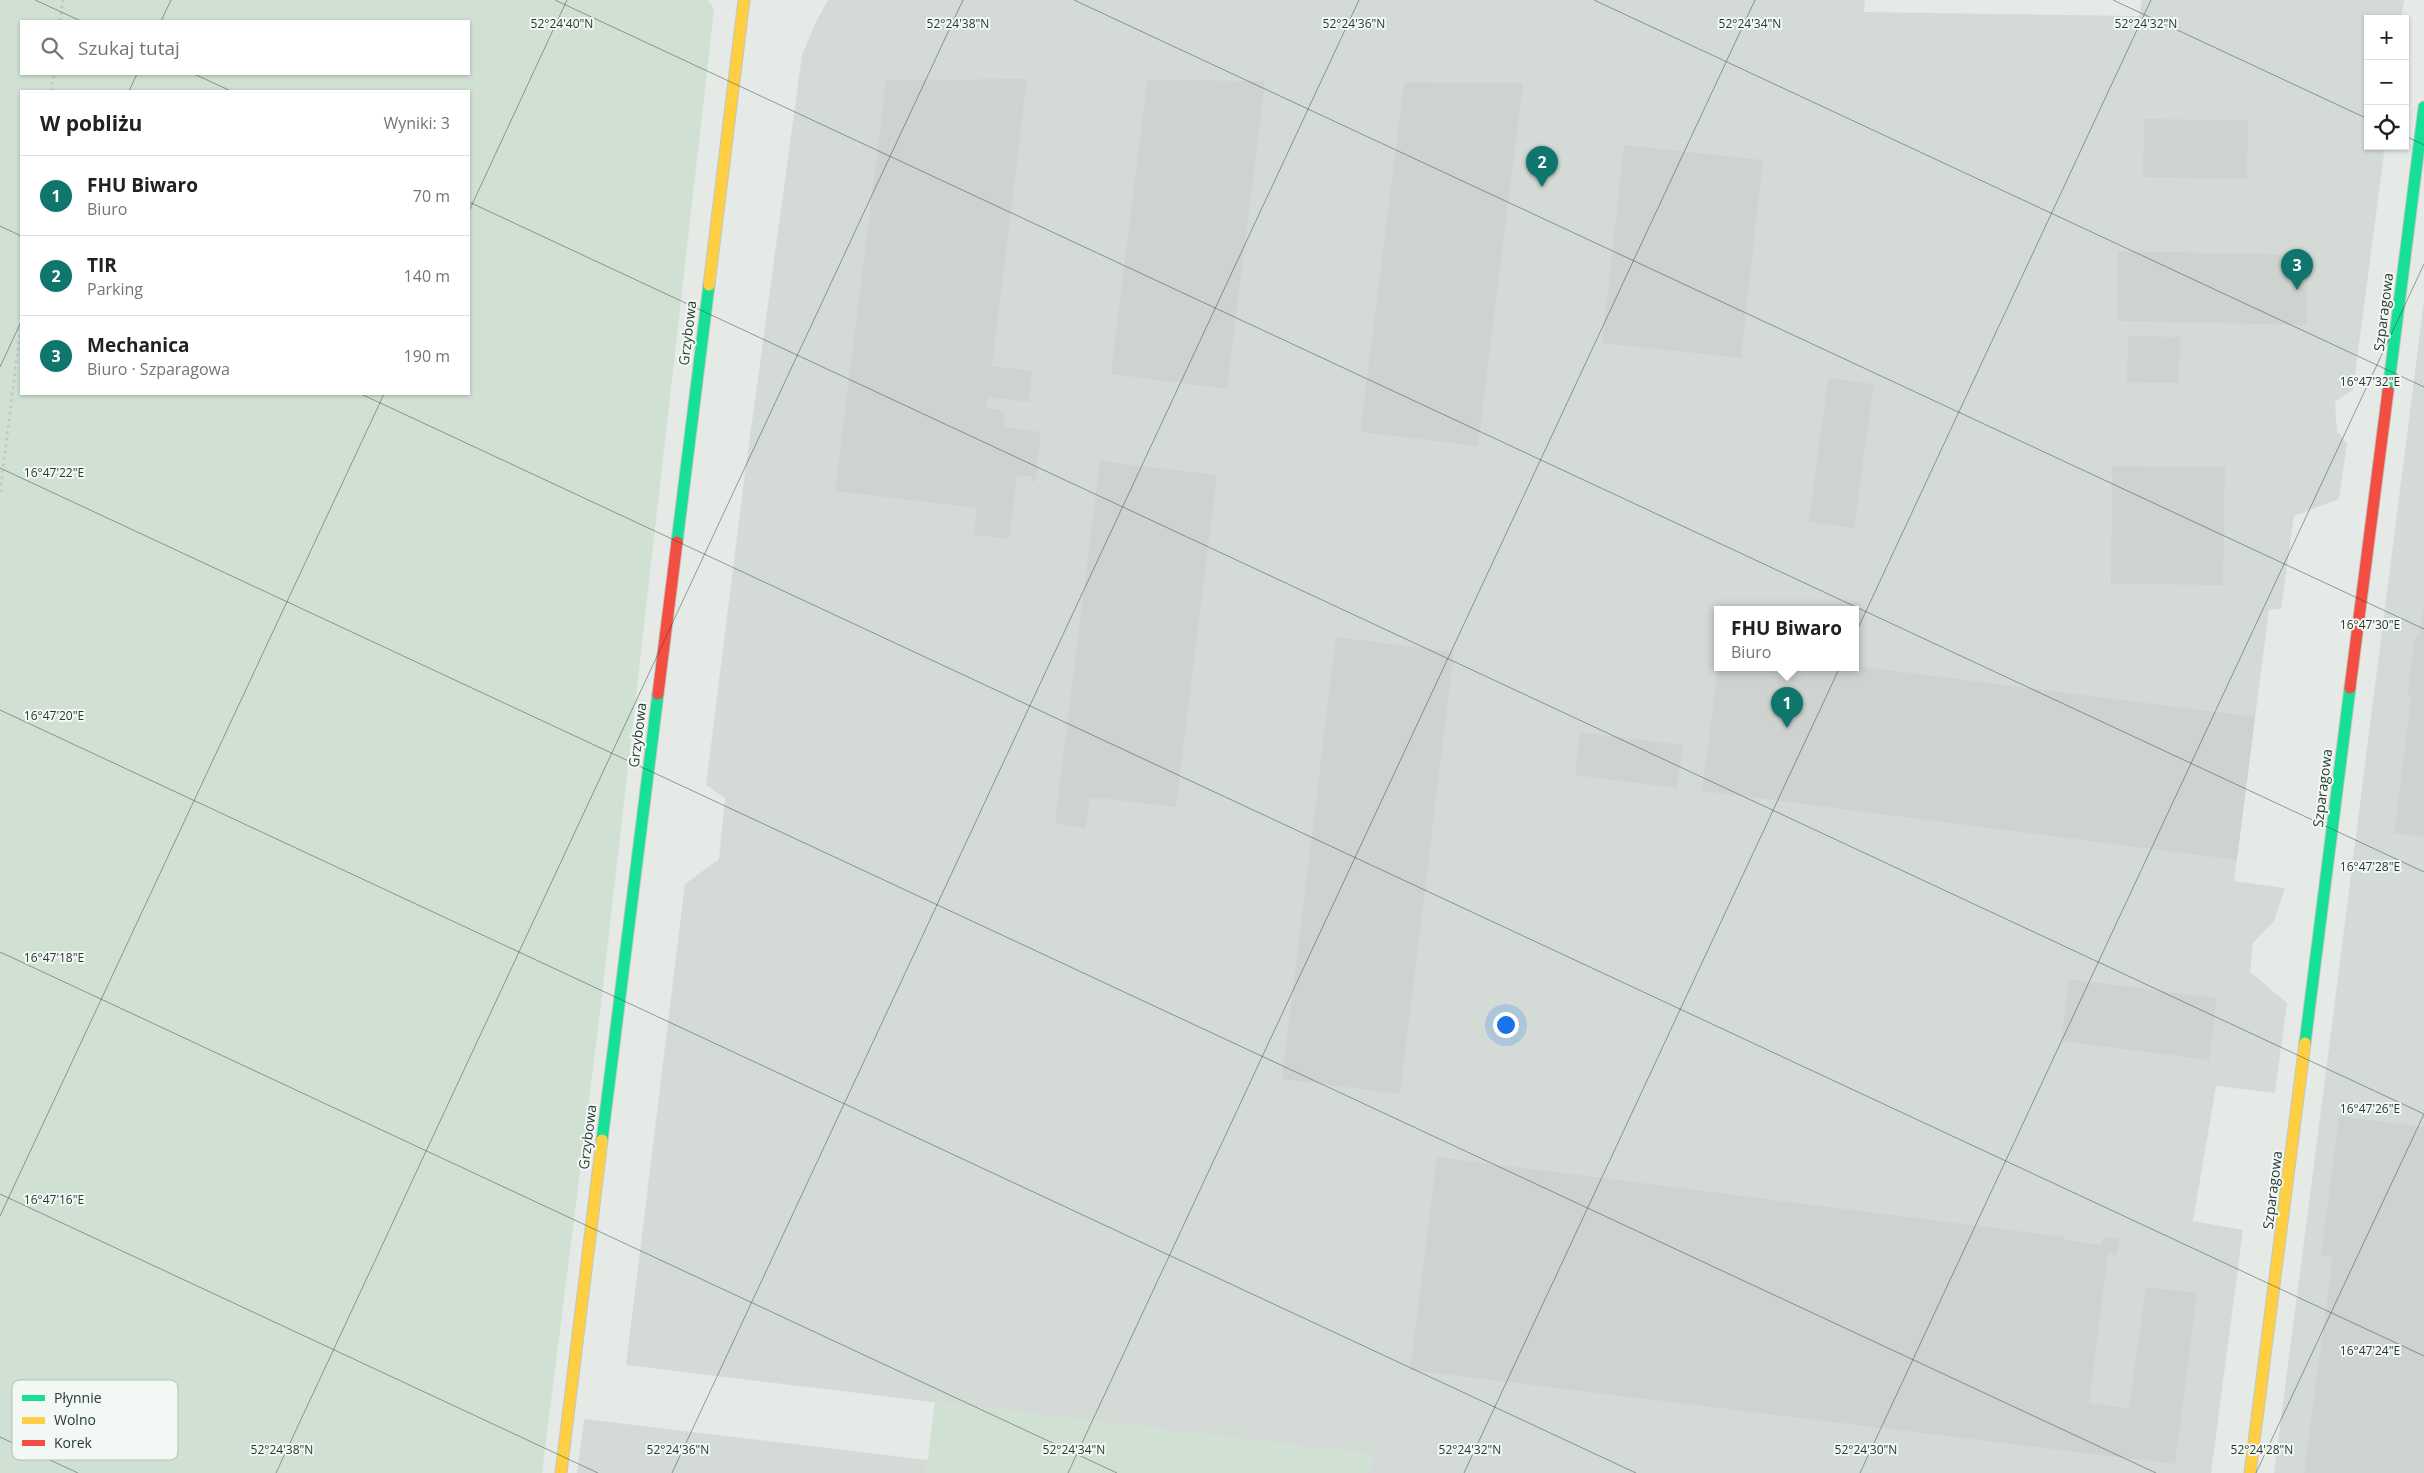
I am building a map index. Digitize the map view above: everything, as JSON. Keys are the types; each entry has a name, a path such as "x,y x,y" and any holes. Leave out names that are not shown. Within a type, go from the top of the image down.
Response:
{"street":[{"name":"Grzybowa","path":"560,1473 744,0"},
{"name":"Szparagowa","path":"2250,1473 2424,107"}],"path":[{"path":"60,20 63,0"},
{"path":"51,90 54,75"},
{"path":"0,492 20,332"}],"shaded area":[{"path":"828,0 1865,0 1864,12 2139,16 2142,0 2404,0 2402,15 2364,15 2364,150 2384,150 2353,390 2335,402 2337,431 2347,443 2339,499 2294,516 2281,609 2269,610 2234,881 2285,888 2274,921 2253,943 2250,972 2287,1003 2275,1093 2216,1086 2193,1221 2243,1230 2211,1473 1369,1473 1371,1455 626,1365 685,884 719,859 725,798 706,785 743,488 802,55"},
{"path":"2424,301 2424,1473 2274,1473 2325,1079"},
{"path":"584,1419 928,1460 926,1473 577,1473"}],"green space":[{"path":"0,0 708,0 714,10 600,1013 542,1473 0,1473"},
{"path":"935,1402 1371,1455 1369,1473 926,1473"}],"building":[{"path":"1027,79 992,366 1032,371 1029,402 988,397 986,408 1005,411 1003,427 1041,432 1035,482 1031,481 1032,476 1017,475 1009,539 974,535 977,508 835,491 886,80"},
{"path":"1147,80 1265,81 1227,389 1111,374"},
{"path":"1404,82 1523,83 1478,446 1360,432"},
{"path":"2144,119 2248,120 2247,179 2143,177"},
{"path":"1624,145 1763,160 1741,358 1602,343"},
{"path":"2118,251 2308,255 2306,325 2117,321"},
{"path":"2128,336 2180,337 2179,383 2127,382"},
{"path":"1828,378 1874,384 1854,528 1809,522"},
{"path":"1100,461 1217,475 1176,807 1090,797 1086,828 1055,824"},
{"path":"2112,466 2225,467 2223,585 2111,584"},
{"path":"2423,610 2424,837 2394,833 2411,697 2407,696 2415,637 2419,637"},
{"path":"1336,637 1454,652 1400,1094 1282,1079"},
{"path":"1859,666 2255,717 2237,860 1702,791 1717,671 1859,671"},
{"path":"1580,732 1683,745 1677,788 1575,775"},
{"path":"2069,979 2217,998 2209,1060 2061,1041"},
{"path":"2339,1116 2424,1127 2424,1473 2304,1473 2333,1256 2321,1255"},
{"path":"1437,1157 2065,1237 2064,1240 2102,1245 2103,1237 2119,1239 2117,1255 2108,1254 2089,1403 2129,1408 2146,1287 2197,1293 2175,1464 1410,1370"}],"traffic: fast":[{"path":"2388,391 2424,107"},
{"path":"677,542 709,285"},
{"path":"2305,1043 2350,688"},
{"path":"602,1140 658,694"}],"traffic: slow":[{"path":"709,285 744,0"},
{"path":"2250,1473 2305,1043"},
{"path":"561,1473 602,1140"}],"traffic: jam":[{"path":"2350,688 2388,391"},
{"path":"658,694 677,542"}],"place":[{"name":"TIR","path":"1542,187"},
{"name":"Mechanica","path":"2297,290"},
{"name":"FHU Biwaro","path":"1787,728"}]}
